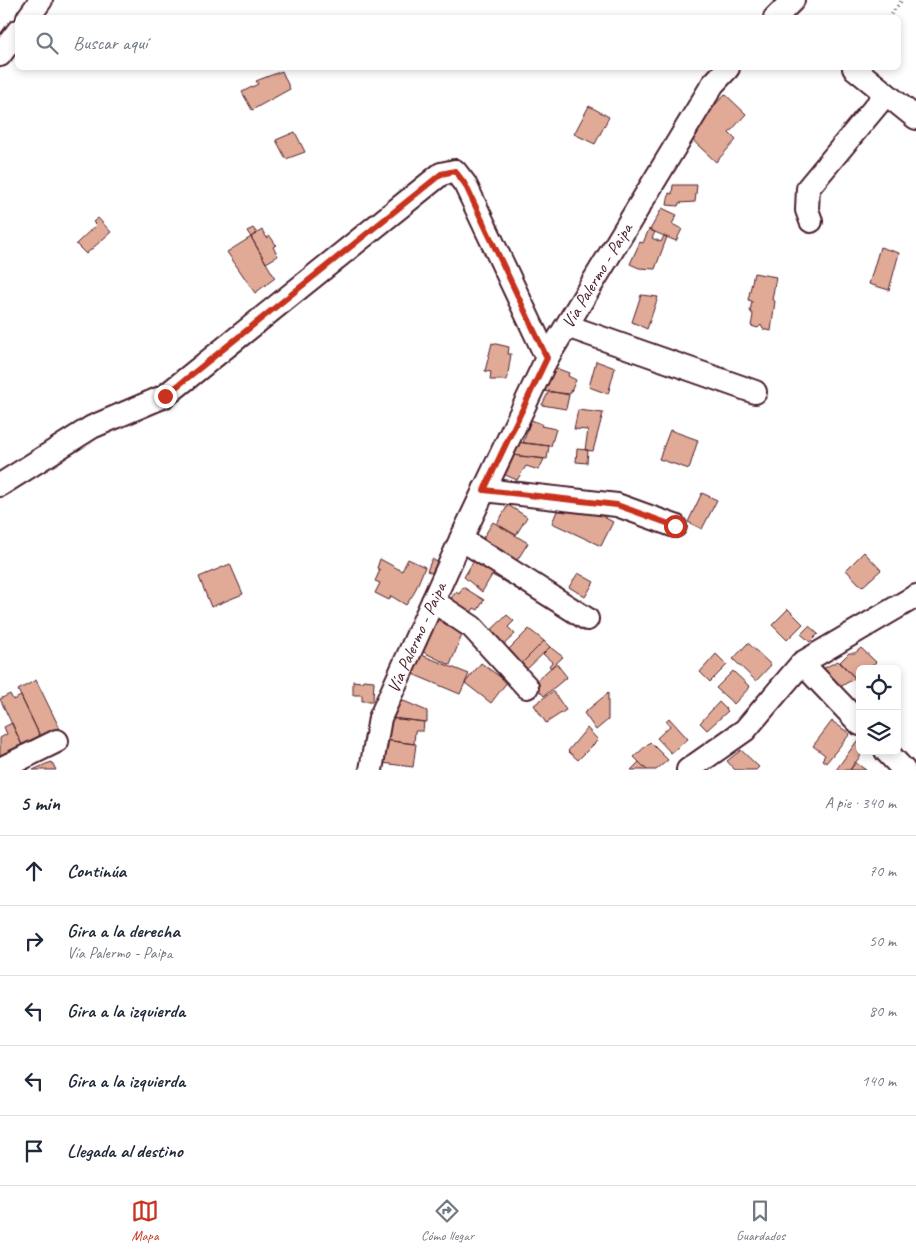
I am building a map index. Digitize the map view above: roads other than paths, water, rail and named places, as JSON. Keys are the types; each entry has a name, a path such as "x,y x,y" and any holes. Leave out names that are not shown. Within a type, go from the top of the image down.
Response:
{"street":[{"path":"30,15 41,0"},
{"path":"0,55 15,36"},
{"name":"Vía Palermo - Paipa","path":"371,770 380,718 461,539 547,358 713,84 726,70"},
{"path":"856,70 916,118"},
{"path":"811,221 807,210 808,188 886,94"},
{"path":"0,485 92,427 165,396 441,174 455,171 465,184 547,358"},
{"path":"567,326 755,392"},
{"path":"484,490 617,505 675,526"},
{"path":"461,539 587,619"},
{"path":"688,770 745,730 802,663 916,596"},
{"path":"433,601 472,626 527,687"},
{"path":"802,663 856,720"},
{"path":"0,768 57,741"},
{"path":"890,755 904,770"}]}
